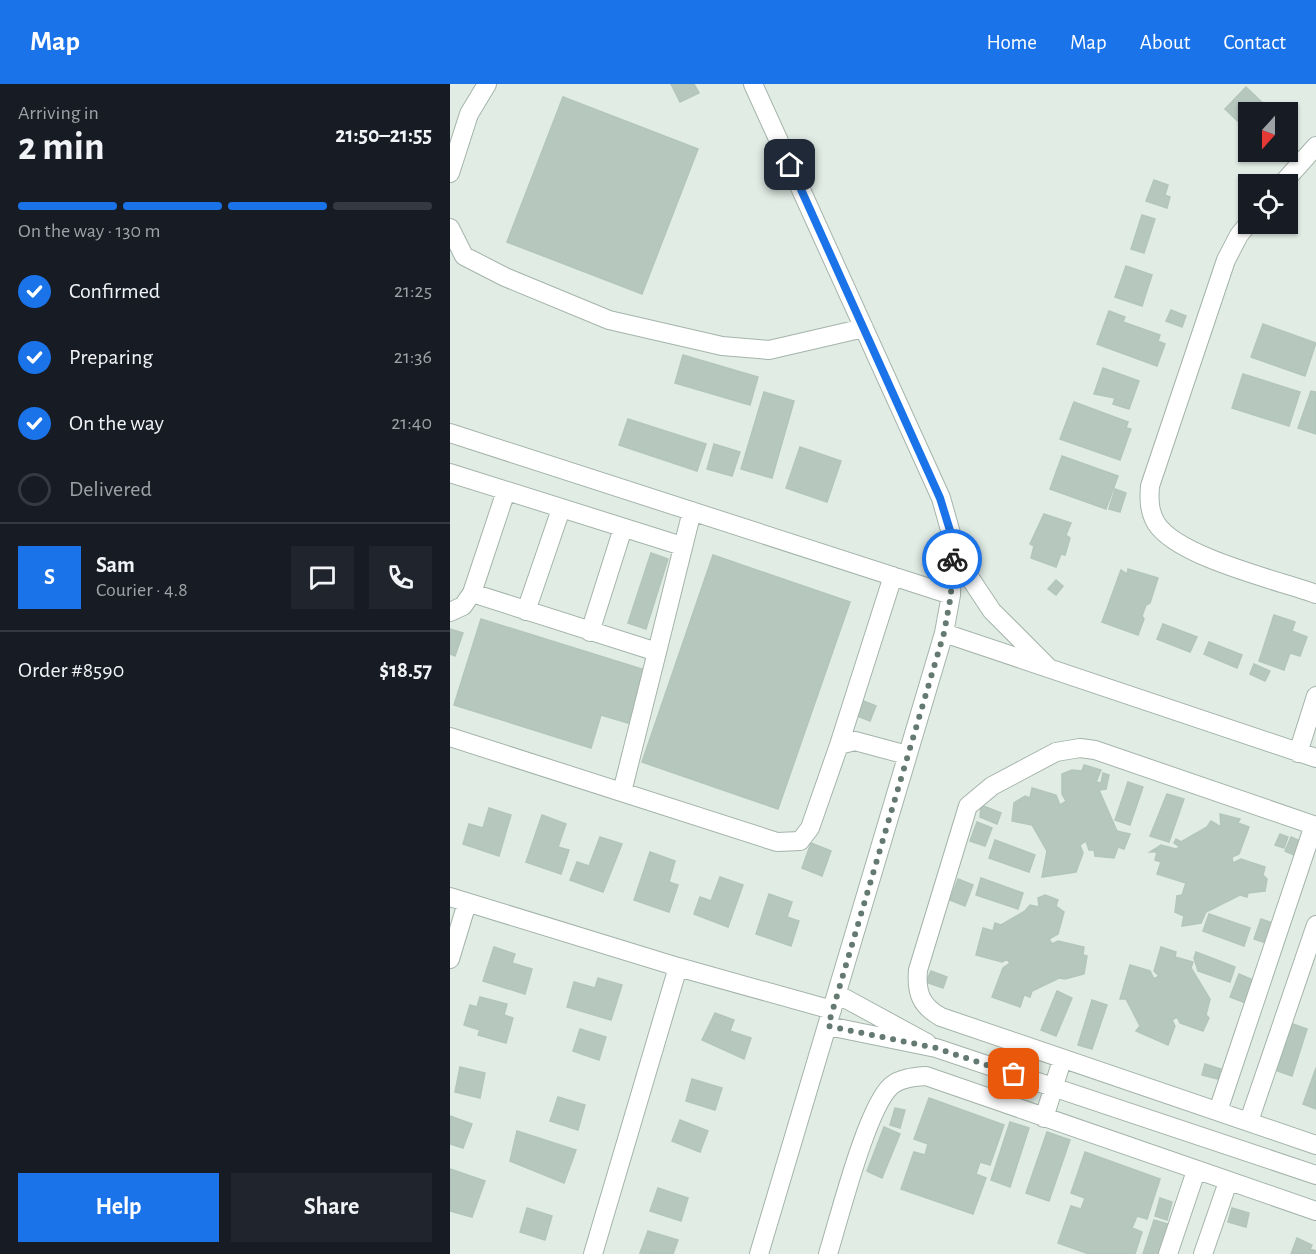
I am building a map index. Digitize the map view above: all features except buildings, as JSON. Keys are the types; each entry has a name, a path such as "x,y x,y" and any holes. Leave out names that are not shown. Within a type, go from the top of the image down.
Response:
{"street":[{"path":"450,173 470,114 487,84"},
{"path":"753,84 940,498 952,537 970,578 992,611 1051,669"},
{"path":"1291,174 1316,146"},
{"path":"450,228 464,256 505,277 609,320 722,346 769,350 864,328"},
{"path":"1240,234 1226,260 1150,486 1149,505 1155,522 1172,540 1192,551 1316,594"},
{"path":"450,433 951,595"},
{"path":"450,473 682,546"},
{"path":"450,612 463,606 472,593 506,491"},
{"path":"526,611 561,509"},
{"path":"622,792 692,511"},
{"path":"590,632 623,528"},
{"path":"759,1254 944,633 951,595 952,537"},
{"path":"450,737 777,842 800,841 810,828 893,576"},
{"path":"472,593 657,652"},
{"path":"944,633 1316,758"},
{"path":"1298,753 1316,696"},
{"path":"839,745 855,741 907,755"},
{"path":"1218,1111 1315,826 1095,750 1080,748 1056,752 979,795 968,806 963,817 918,970 917,986 921,1000 928,1010 1062,1060 1316,1145"},
{"path":"450,959 458,900 678,967 832,1010 936,1048 1316,1175"},
{"path":"1249,1121 1316,925"},
{"path":"593,1254 678,967"},
{"path":"832,1010 936,1048"},
{"path":"1044,1118 1062,1060"},
{"path":"828,1254 868,1127 881,1099 892,1085 908,1078 926,1076 1316,1211"},
{"path":"1168,1254 1196,1171"},
{"path":"1203,1254 1228,1182"}],"way so far":[{"path":"952,559 951,595 944,633 828,1026 892,1041 936,1048 1014,1074"}],"route":[{"path":"790,165 940,498 952,537 952,559"}]}
